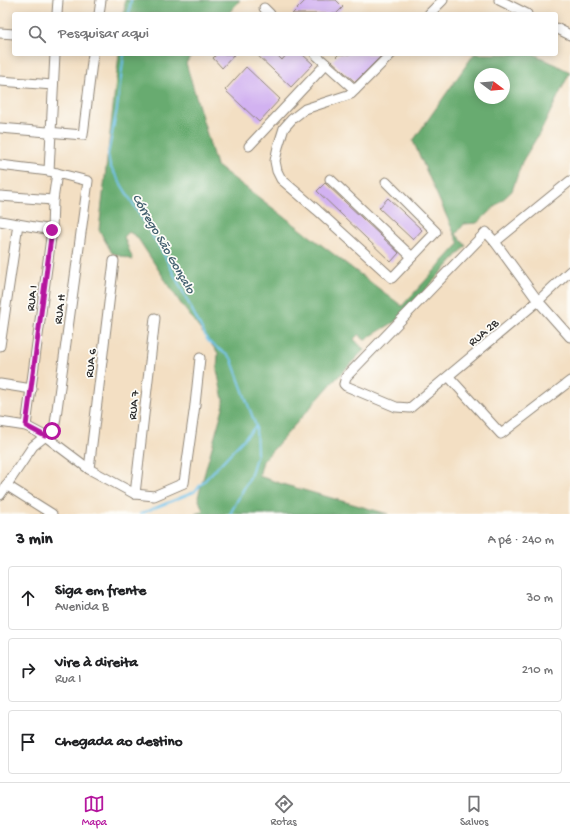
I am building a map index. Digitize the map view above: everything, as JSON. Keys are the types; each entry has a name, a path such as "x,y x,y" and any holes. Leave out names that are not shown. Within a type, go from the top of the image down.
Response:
{"street":[{"path":"57,12 58,0"},
{"path":"99,12 101,0"},
{"path":"499,0 523,12"},
{"path":"431,12 440,2"},
{"path":"558,29 570,35"},
{"path":"0,32 12,34"},
{"name":"RUA I","path":"26,426 52,230 53,172 51,132 55,56"},
{"path":"0,128 83,135 93,56"},
{"path":"317,56 355,90"},
{"path":"386,182 436,232 392,278 281,179 277,171 275,161 284,128 292,119 305,110 351,94 389,56"},
{"path":"249,146 326,64"},
{"path":"0,81 53,85"},
{"path":"0,165 53,172"},
{"name":"RUA H","path":"0,495 33,446 52,431 55,424 88,181 53,172"},
{"path":"330,179 412,257"},
{"path":"570,181 495,242 538,301 570,337"},
{"path":"0,196 53,200"},
{"path":"0,221 52,230"},
{"path":"0,346 18,224"},
{"name":"RUA 2B","path":"495,242 486,232 372,352 346,377 344,384 396,407 410,408 449,377 570,272"},
{"name":"RUA 6","path":"89,469 114,261"},
{"name":"RUA 7","path":"135,494 155,318"},
{"path":"0,422 26,426 45,436 89,469 135,494 154,496 184,483 200,358"},
{"path":"449,377 501,434 570,381"},
{"path":"0,384 32,389"},
{"path":"6,485 52,514"}],"green space":[{"path":"125,0 240,0 230,12 124,12"},
{"path":"119,56 191,56 186,63 216,165 402,306 459,244 413,141 473,56 538,56 570,72 542,129 522,162 512,191 477,223 464,224 456,234 466,246 396,321 364,340 359,334 354,339 364,350 332,383 263,461 259,476 388,514 195,514 203,511 198,497 224,404 217,370 218,353 181,304 137,237 129,232 124,237 133,260 112,253 99,230"}],"building":[{"path":"306,0 336,0 343,7 338,12 294,12"},
{"path":"215,56 233,56 222,68 213,58"},
{"path":"258,56 278,56 282,60 285,56 304,56 313,64 291,87"},
{"path":"337,56 381,56 355,82 332,61"},
{"path":"246,67 280,99 259,122 225,90"},
{"path":"325,183 399,253 391,262 317,191"},
{"path":"388,198 422,230 413,240 379,208"}],"waterway":[{"name":"Córrego São Gonçalo","path":"129,12 131,0"},
{"name":"Córrego São Gonçalo","path":"124,56 117,109 108,154 110,166 163,253 208,341 231,358 256,426 257,454 250,477 230,514"},
{"path":"140,514 194,492 256,426"}],"route":[{"path":"52,230 26,426 45,436 52,431"}]}
